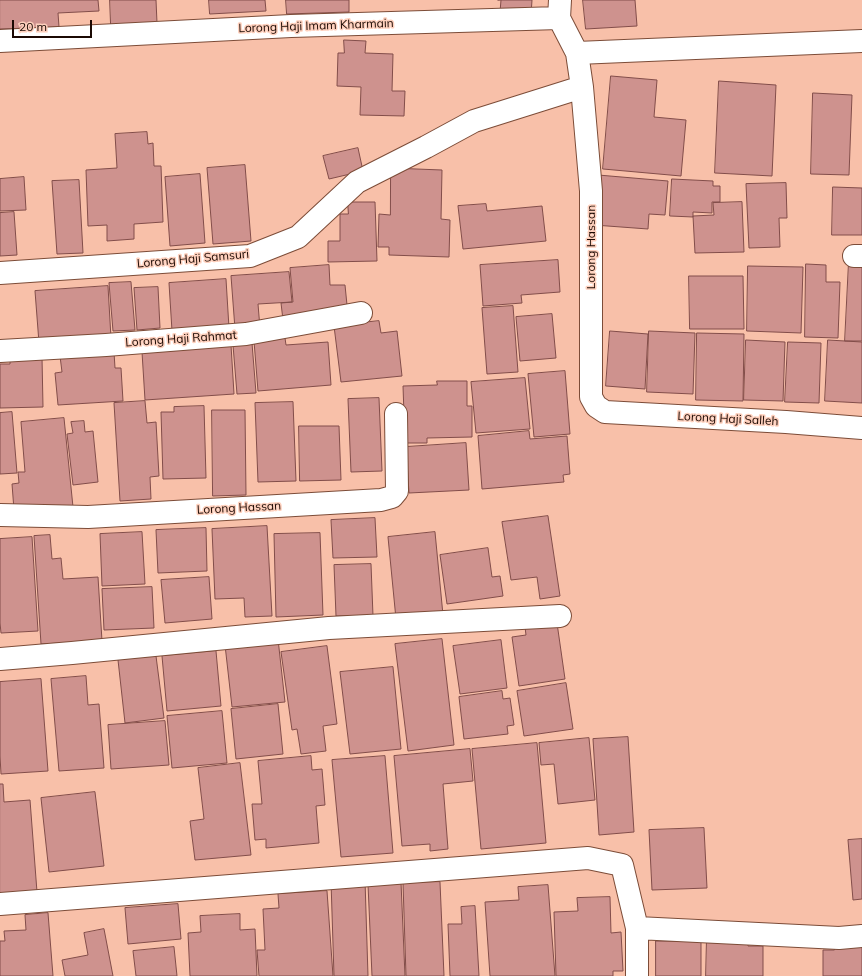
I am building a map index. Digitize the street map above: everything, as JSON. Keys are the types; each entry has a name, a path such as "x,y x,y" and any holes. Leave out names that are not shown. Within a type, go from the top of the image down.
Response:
{"street":[{"name":"Lorong Haji Imam Kharmain","path":"0,41 291,26 559,9 577,53 582,87"},
{"path":"577,53 862,41"},
{"name":"Lorong Haji Samsuri","path":"0,273 250,256 298,237 357,182 474,121 582,87"},
{"name":"Lorong Hassan","path":"582,87 591,191 592,396 596,406"},
{"name":"Lorong Haji Rahmat","path":"0,351 246,334 361,313"},
{"name":"Lorong Haji Salleh","path":"596,406 606,412 786,422 862,428"},
{"name":"Lorong Hassan","path":"0,515 88,517 381,500 392,497 397,491 396,414"},
{"path":"0,659 80,653 329,628 560,616"},
{"path":"0,904 588,858 622,865 638,928 637,976"},
{"path":"638,928 839,938 862,936"}],"building":[{"path":"0,0 98,0 99,11 58,13 59,27 0,29"},
{"path":"110,0 156,0 157,23 111,25"},
{"path":"209,0 265,0 266,11 210,14"},
{"path":"286,0 349,0 349,12 287,14"},
{"path":"501,0 532,0 531,15 500,12"},
{"path":"583,0 635,0 637,26 586,29"},
{"path":"344,40 366,41 365,53 393,54 392,91 405,91 404,116 360,115 361,87 337,86 338,53 344,53"},
{"path":"611,76 657,80 654,117 686,120 681,176 603,169"},
{"path":"719,81 776,85 772,176 715,173"},
{"path":"813,93 852,95 849,175 811,174"},
{"path":"147,132 148,144 153,143 154,166 161,166 163,222 134,224 134,239 107,241 107,225 88,226 86,170 117,168 115,134"},
{"path":"358,148 363,171 329,179 323,156"},
{"path":"245,165 251,241 213,244 207,168"},
{"path":"391,168 442,170 441,219 450,220 449,257 389,255 389,247 378,247 379,214 390,215"},
{"path":"200,174 205,243 170,246 165,177"},
{"path":"598,175 668,181 665,215 649,214 648,229 594,225"},
{"path":"24,177 26,210 0,211 0,179"},
{"path":"672,179 713,181 713,186 720,186 720,202 712,202 712,213 693,212 693,217 670,216"},
{"path":"79,180 83,253 57,254 52,181"},
{"path":"786,183 787,218 779,218 780,247 749,248 746,184"},
{"path":"833,187 862,188 862,235 832,235"},
{"path":"348,202 375,202 377,261 328,262 328,241 340,241 340,214 348,214"},
{"path":"742,202 744,252 695,253 693,216 714,215 713,203"},
{"path":"486,204 487,211 542,206 546,241 463,249 458,206"},
{"path":"14,212 17,255 0,256 0,213"},
{"path":"558,260 560,292 521,295 522,303 483,306 480,265"},
{"path":"849,261 862,261 862,341 845,341"},
{"path":"806,264 826,265 826,282 840,282 838,338 805,337"},
{"path":"329,265 330,285 345,285 348,315 283,320 281,303 293,302 290,268"},
{"path":"748,266 803,267 801,333 747,331"},
{"path":"289,272 292,302 258,304 260,328 235,329 231,276"},
{"path":"689,276 743,276 744,329 690,329"},
{"path":"226,279 229,328 172,331 169,283"},
{"path":"131,282 135,330 113,331 109,283"},
{"path":"108,286 111,338 39,343 35,291"},
{"path":"158,287 160,328 137,330 134,288"},
{"path":"513,306 518,372 487,374 482,308"},
{"path":"552,314 556,358 520,361 516,317"},
{"path":"379,321 381,333 397,331 402,376 341,382 334,326"},
{"path":"610,331 648,334 645,389 606,386"},
{"path":"649,331 695,333 693,394 647,392"},
{"path":"697,333 744,334 743,401 696,400"},
{"path":"285,338 286,345 328,342 331,385 258,391 254,341"},
{"path":"746,340 785,342 783,401 744,400"},
{"path":"828,340 862,342 862,403 825,401"},
{"path":"788,342 821,343 819,403 785,402"},
{"path":"252,343 256,393 237,394 233,345"},
{"path":"231,345 234,394 145,400 142,352"},
{"path":"114,352 115,368 121,368 123,401 58,405 55,373 62,372 60,356"},
{"path":"42,357 43,407 0,408 0,364 10,364 10,358"},
{"path":"565,371 570,434 534,437 528,374"},
{"path":"525,378 530,429 476,433 471,382"},
{"path":"437,381 467,381 467,406 472,406 472,437 427,438 427,443 405,443 403,386 437,385"},
{"path":"379,398 382,471 351,472 348,399"},
{"path":"145,401 147,423 156,422 159,476 150,477 151,499 120,501 114,403"},
{"path":"293,402 296,481 258,482 255,403"},
{"path":"204,406 206,478 163,479 161,412 174,412 174,407"},
{"path":"212,410 245,410 246,495 213,496"},
{"path":"12,412 17,473 0,474 0,413"},
{"path":"64,418 73,507 14,510 12,484 19,483 18,472 25,472 21,422"},
{"path":"84,421 85,432 93,431 98,482 73,485 67,434 73,433 71,422"},
{"path":"299,426 339,426 341,480 300,481"},
{"path":"529,431 530,439 567,436 570,474 563,475 564,482 482,489 478,436"},
{"path":"466,443 469,490 409,493 406,447"},
{"path":"548,516 560,596 540,599 537,577 511,580 502,522"},
{"path":"375,518 377,557 333,558 331,520"},
{"path":"267,526 272,616 245,617 244,598 215,599 212,529"},
{"path":"206,528 207,571 158,573 156,530"},
{"path":"142,532 145,584 102,586 100,534"},
{"path":"435,532 443,615 396,619 388,537"},
{"path":"320,533 323,615 276,617 274,534"},
{"path":"50,535 52,559 61,558 63,579 98,577 102,641 41,644 34,536"},
{"path":"32,537 38,631 1,633 0,539"},
{"path":"488,548 492,577 500,576 503,596 447,604 440,555"},
{"path":"371,564 373,616 336,616 334,565"},
{"path":"209,577 212,619 165,623 161,580"},
{"path":"152,587 154,628 104,630 102,589"},
{"path":"557,623 565,679 519,686 512,637 526,635 525,627"},
{"path":"278,639 285,702 232,707 225,645"},
{"path":"442,639 454,745 408,751 395,644"},
{"path":"501,640 507,688 460,694 453,646"},
{"path":"327,646 337,724 323,726 326,751 301,754 297,729 292,730 281,652"},
{"path":"216,651 221,706 167,711 162,656"},
{"path":"156,656 164,718 125,723 118,660"},
{"path":"393,667 401,749 350,754 340,672"},
{"path":"86,676 88,705 99,704 104,768 59,771 51,679"},
{"path":"41,679 48,771 1,774 0,682"},
{"path":"566,683 573,729 524,736 517,691"},
{"path":"502,691 503,699 510,698 514,725 507,726 508,734 464,739 459,697"},
{"path":"278,704 283,754 236,759 231,709"},
{"path":"222,711 227,763 172,768 167,716"},
{"path":"165,721 169,765 111,769 108,725"},
{"path":"628,737 634,832 599,835 593,739"},
{"path":"589,738 595,800 558,804 554,764 541,765 539,743"},
{"path":"537,743 546,843 481,849 472,749"},
{"path":"470,749 473,781 443,784 448,849 430,851 430,844 402,846 394,756"},
{"path":"311,756 312,770 322,769 325,805 316,806 319,843 266,848 266,839 255,840 252,804 262,804 258,761"},
{"path":"385,756 393,853 341,857 332,760"},
{"path":"240,763 251,855 195,860 190,821 204,819 198,768"},
{"path":"0,784 3,784 4,802 30,800 37,892 0,895"},
{"path":"95,792 104,866 49,872 41,798"},
{"path":"704,828 707,888 652,890 649,830"},
{"path":"862,839 862,899 853,900 848,840"},
{"path":"365,880 368,976 334,976 331,881"},
{"path":"401,882 405,976 372,976 368,884"},
{"path":"440,882 444,976 406,976 403,883"},
{"path":"548,885 555,976 490,976 485,902 519,900 518,887"},
{"path":"327,891 333,976 259,976 257,950 265,950 263,909 279,908 278,894"},
{"path":"610,897 611,933 621,932 623,971 613,971 613,976 556,976 554,912 578,911 577,898"},
{"path":"178,904 181,939 128,944 125,908"},
{"path":"475,906 479,976 450,976 448,924 462,924 461,907"},
{"path":"48,913 53,976 0,976 0,941 5,941 4,931 26,930 25,915"},
{"path":"240,914 240,930 255,929 257,976 190,976 188,933 201,932 200,916"},
{"path":"104,929 113,976 65,976 62,960 88,955 84,933"},
{"path":"707,936 748,936 748,946 763,946 763,976 706,976"},
{"path":"656,941 701,941 701,976 656,976"},
{"path":"834,946 862,946 862,976 823,976 823,950 834,950"},
{"path":"174,947 177,976 136,976 133,951"}]}
